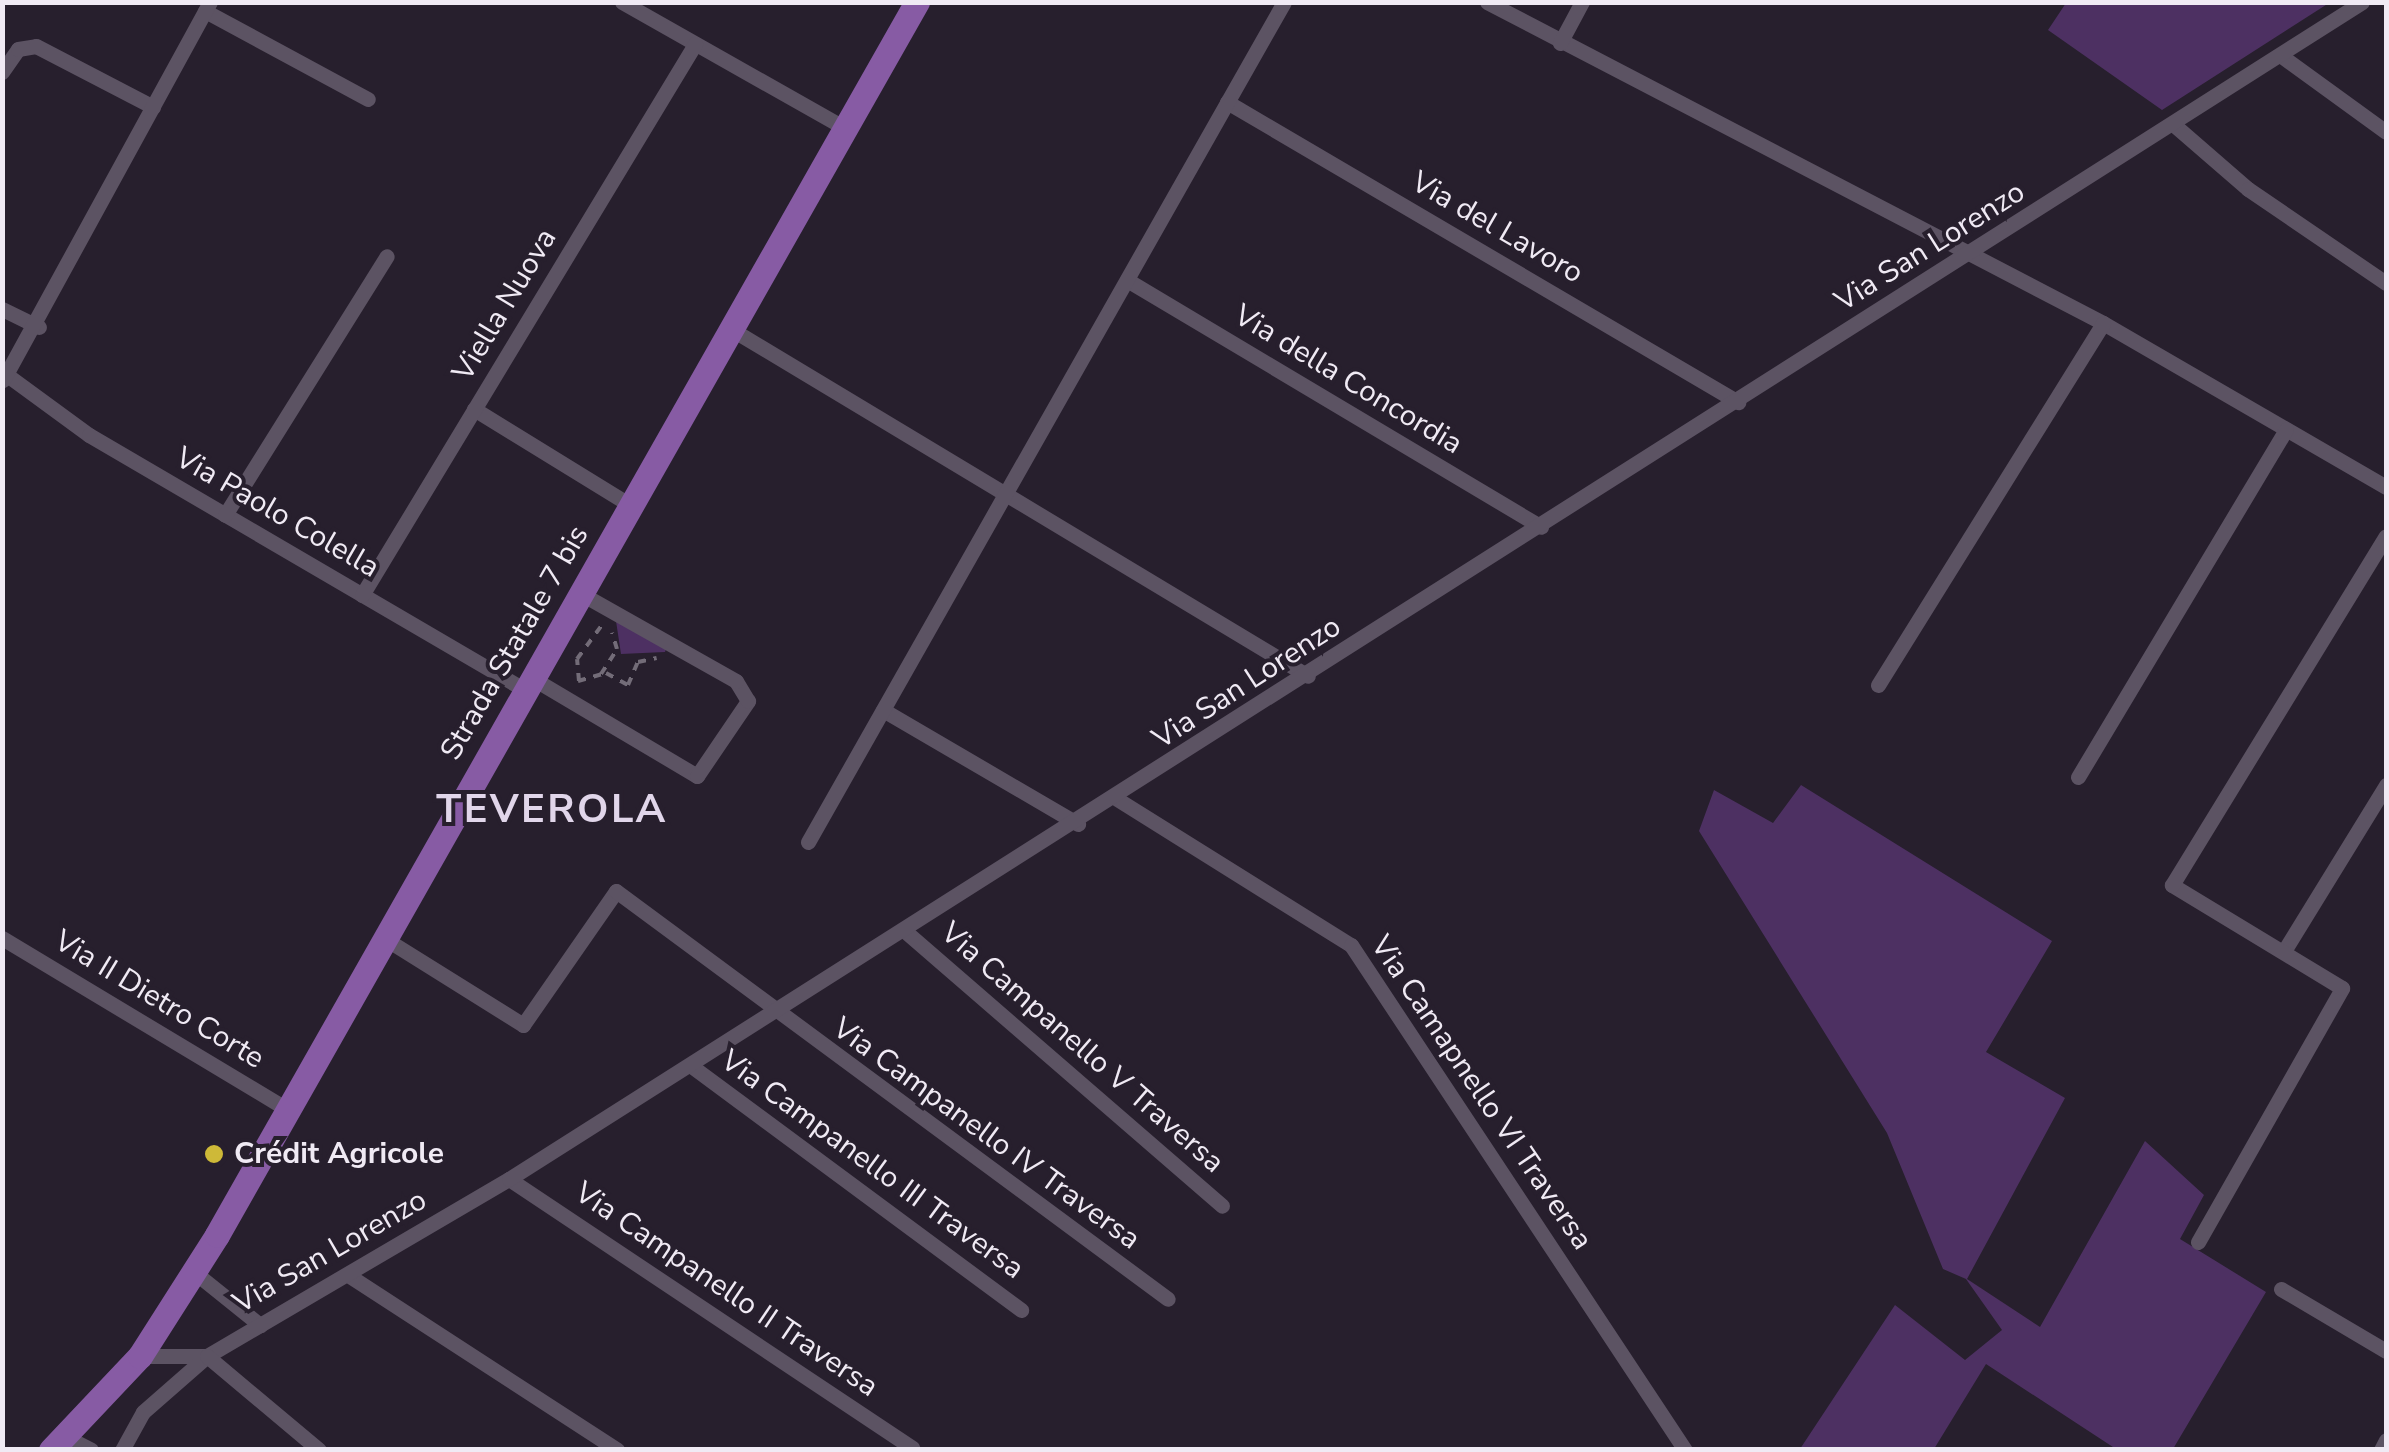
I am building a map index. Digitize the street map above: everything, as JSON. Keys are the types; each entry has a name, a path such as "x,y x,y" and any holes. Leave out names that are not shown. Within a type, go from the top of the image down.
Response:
{"main road":[{"name":"Strada Statale 7 bis","path":"58,1443 140,1356 194,1272 917,2"}],"street":[{"path":"622,2 845,128"},
{"path":"808,842 1284,2"},
{"path":"1487,2 1967,257 2103,323 2386,487"},
{"path":"1560,42 1582,2"},
{"name":"Via San Lorenzo","path":"122,1450 142,1412 207,1356 509,1178 1078,824 2362,2"},
{"path":"5,378 39,326 208,7 368,100"},
{"name":"Viella Nuova","path":"362,595 696,44"},
{"path":"2,72 18,49 36,46 153,107"},
{"path":"2280,55 2386,132"},
{"name":"Via del Lavoro","path":"1227,102 1738,402"},
{"path":"2173,124 2248,189 2386,283"},
{"path":"225,515 387,256"},
{"name":"Via della Concordia","path":"1126,280 1541,528"},
{"path":"2,308 39,326"},
{"path":"1878,685 2103,323"},
{"path":"731,329 1308,676"},
{"name":"Via Paolo Colella","path":"5,378 362,595 697,776 748,701 736,680 580,592"},
{"path":"474,409 630,505"},
{"path":"2078,778 2286,429"},
{"path":"2198,1242 2342,988 2172,885 2386,536"},
{"path":"882,710 1078,824"},
{"path":"2284,951 2386,784"},
{"name":"Via Camapnello VI Traversa","path":"1117,798 1351,944 1685,1450"},
{"name":"Via Campanello IV Traversa","path":"384,938 523,1025 616,891 772,1014 1168,1299"},
{"name":"Via Campanello V Traversa","path":"906,932 1222,1206"},
{"name":"Via II Dietro Corte","path":"2,938 287,1109"},
{"name":"Via Campanello III Traversa","path":"690,1065 1021,1310"},
{"name":"Via Campanello II Traversa","path":"509,1178 912,1448"},
{"path":"194,1272 260,1325"},
{"path":"348,1275 617,1450"},
{"path":"2281,1289 2386,1351"},
{"path":"140,1356 207,1356 314,1448"},
{"path":"2381,1450 2386,1440"},
{"path":"58,1443 90,1450"}],"path":[{"path":"601,674 616,649 604,611"},
{"path":"584,695 576,659 608,623"},
{"path":"578,681 601,674 628,685 638,662 666,656"}],"shaded area":[{"path":"2066,2 2329,3 2162,110 2048,30"},
{"path":"616,621 666,649 665,652 621,654"},
{"path":"1801,785 2052,941 1986,1052 2065,1098 1967,1279 2040,1327 2145,1141 2204,1195 2180,1239 2266,1292 2173,1449 2116,1449 1986,1364 1934,1449 1800,1449 1895,1305 1965,1360 2002,1330 1966,1279 1943,1269 1887,1133 1699,831 1714,790 1773,823"}],"place":[{"name":"Crédit Agricole","path":"214,1154"}],"district":[{"name":"TEVEROLA","path":"552,809"}]}
